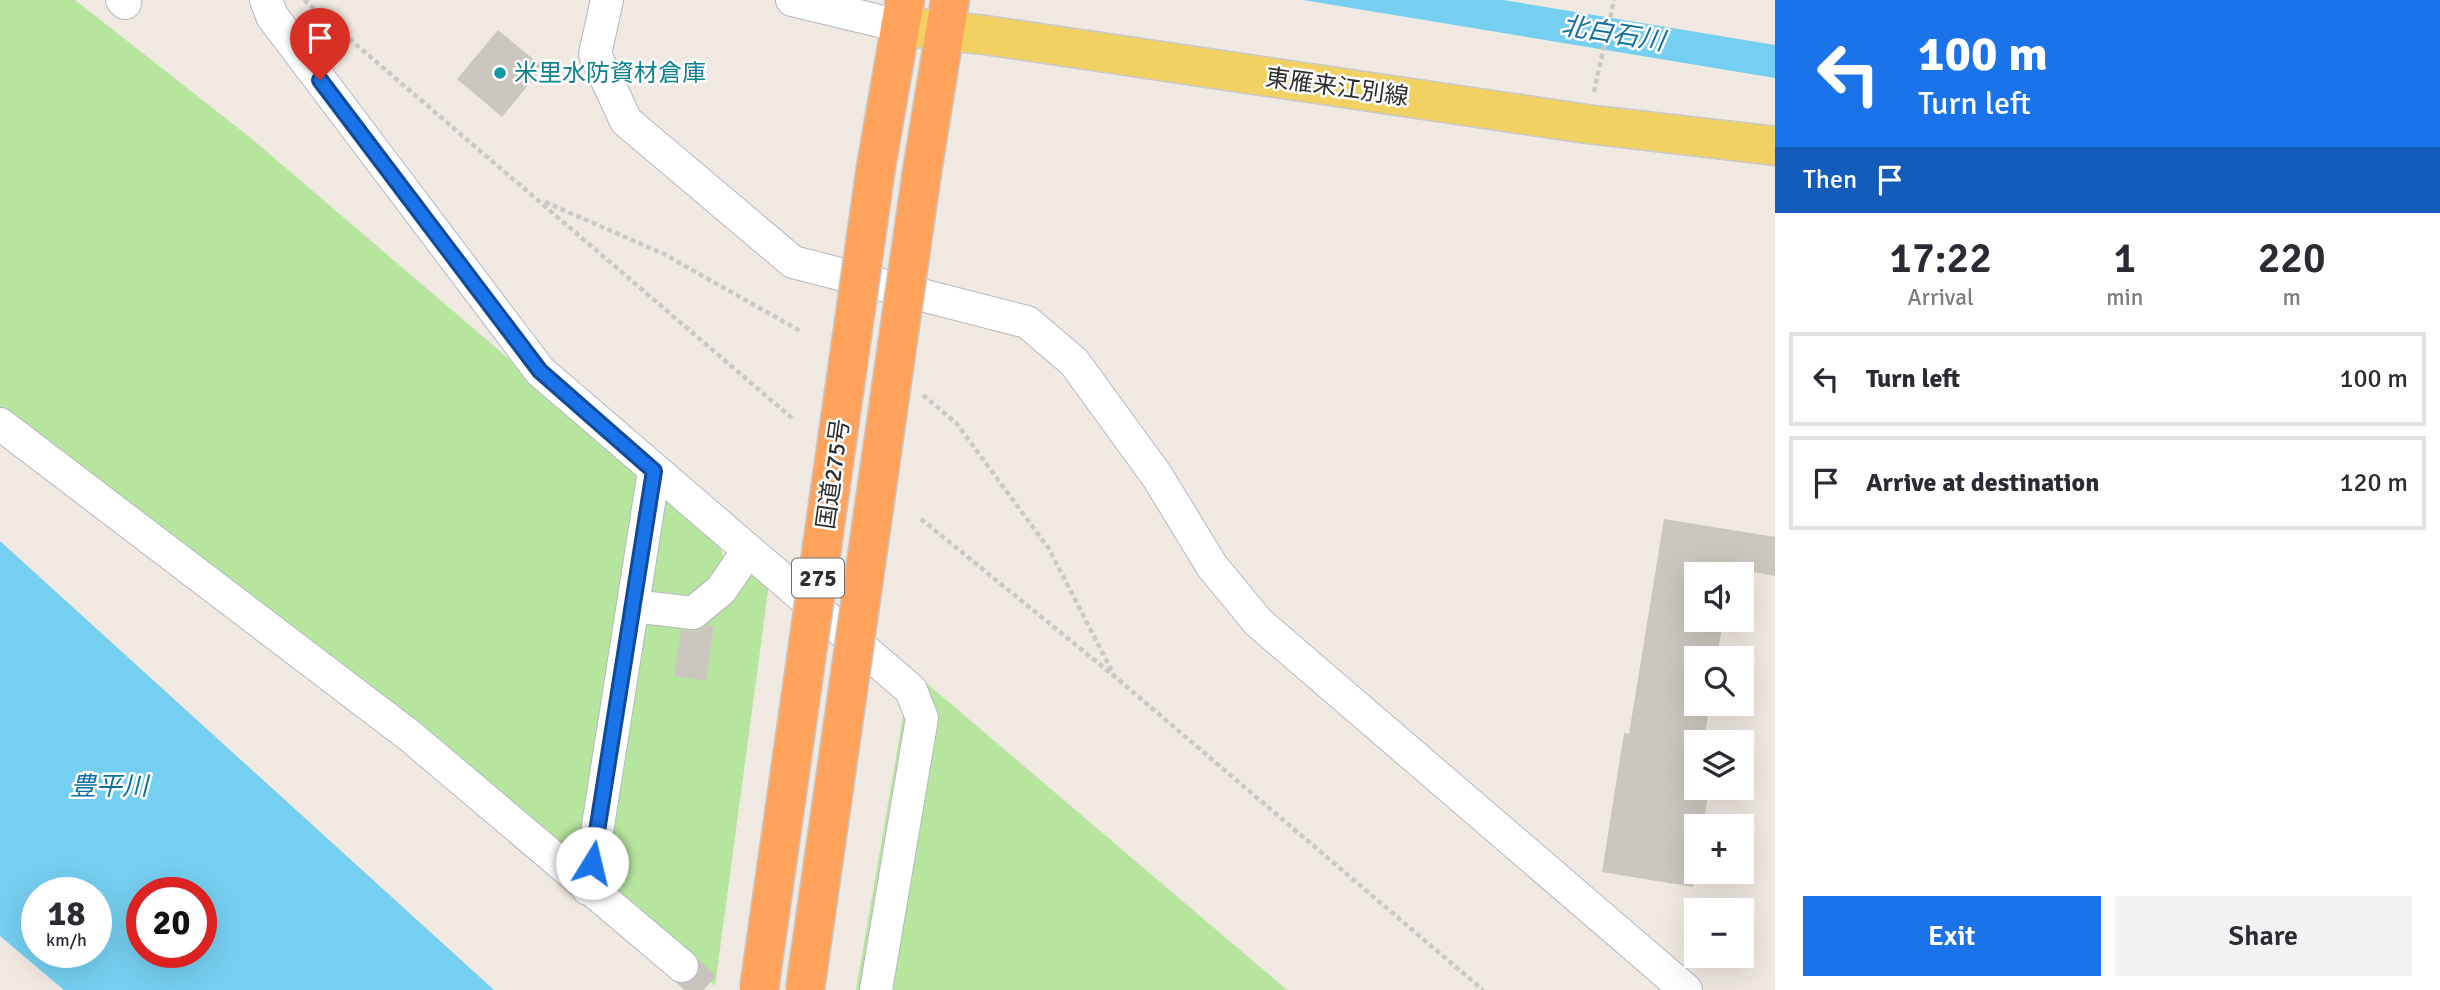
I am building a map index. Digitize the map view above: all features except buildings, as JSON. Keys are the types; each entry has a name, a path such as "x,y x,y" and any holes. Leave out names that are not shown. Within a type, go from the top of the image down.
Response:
{"highway":[{"name":"国道275号","path":"759,990 876,167 902,13"},
{"name":"国道275号","path":"805,990 922,172 947,15"}],"main road":[{"name":"東雁来江別線","path":"902,13 947,15 1587,124 1775,146"}],"street":[{"path":"266,0 272,16 540,371 747,552 911,690 922,718 876,990"},
{"path":"607,0 595,54 626,121 793,261 1027,322 1074,362 1157,476 1212,566 1258,622 1686,990"},
{"path":"792,0 902,13"},
{"path":"0,424 410,737 682,966"},
{"path":"588,889 654,471"},
{"path":"633,606 693,613 721,590 747,552"}],"path":[{"path":"304,0 541,200 629,280 792,418"},
{"path":"1596,83 1614,0"},
{"path":"541,200 664,254 802,332"},
{"path":"917,390 957,424 1049,549 1114,676"},
{"path":"921,519 1114,676 1483,990"}],"green space":[{"path":"0,0 75,0 252,139 717,537 723,555 769,584 715,986 416,733 0,415"},
{"path":"911,670 1287,990 856,990"}],"water":[{"name":"北白石川","path":"1303,0 1503,0 1775,45 1775,78"},
{"name":"豊平川","path":"0,541 494,990 64,990 38,968 112,968 112,877 21,877 21,954 0,936"}],"tunnel":[{"path":"682,966 708,990"}],"place":[{"name":"米里水防資材倉庫","path":"500,73"}],"route":[{"path":"320,80 540,371 654,471 592,863"}]}
